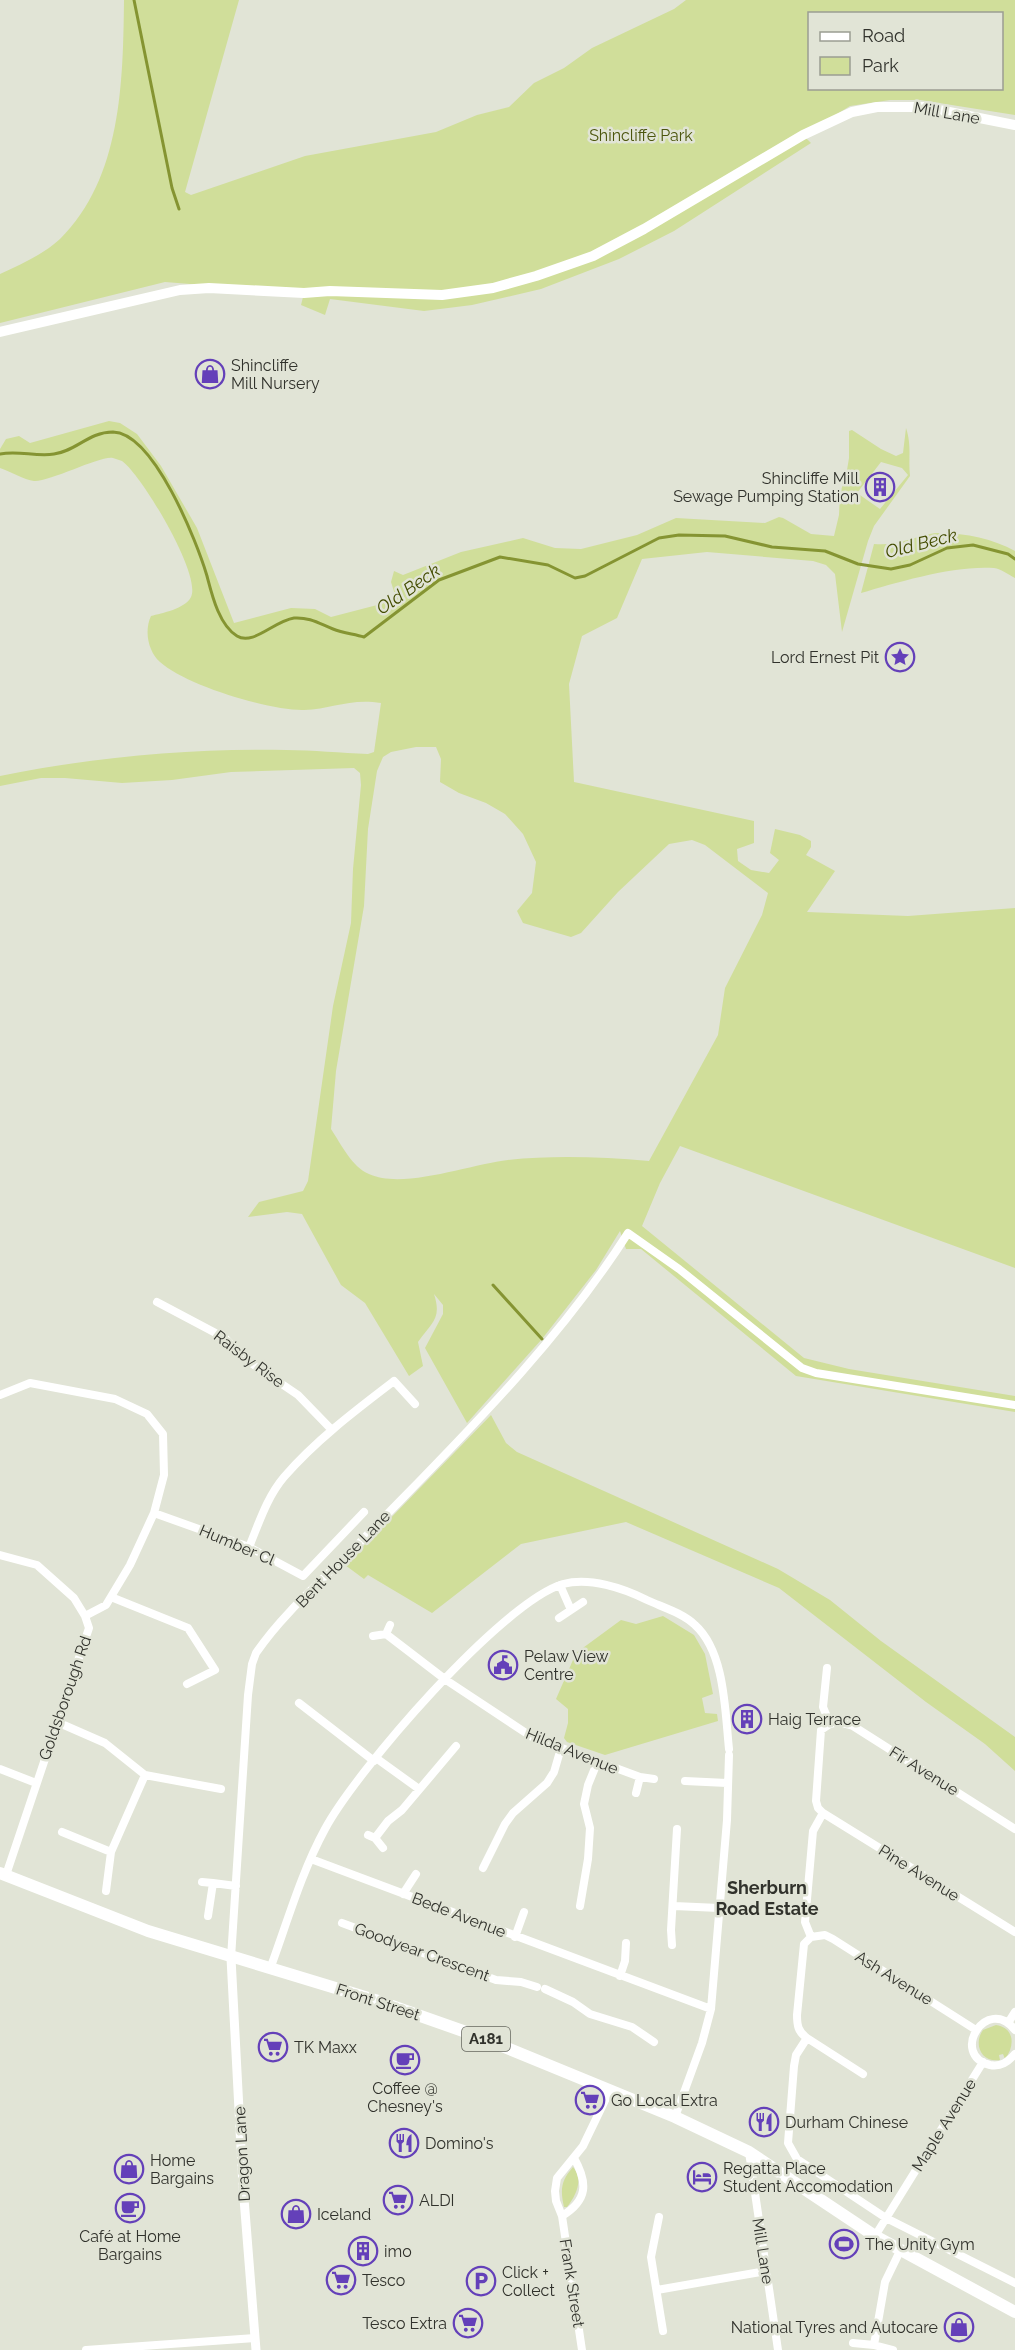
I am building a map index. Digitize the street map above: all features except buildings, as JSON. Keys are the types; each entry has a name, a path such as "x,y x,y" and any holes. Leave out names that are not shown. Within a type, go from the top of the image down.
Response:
{"main road":[{"name":"Mill Lane","path":"0,332 180,290 200,288 304,293 330,291 442,295 493,288 537,276 593,256 644,229 756,161 810,131 852,112 877,107 924,107 1015,125"},
{"name":"Front Street","path":"3,1874 113,1919 231,1958 375,2000 480,2037 675,2117 749,2152"},
{"name":"A181","path":"749,2152 875,2236 1015,2312"}],"street":[{"name":"Bent House Lane","path":"231,1958 248,1695 252,1664 256,1653 313,1589 488,1410 561,1327 606,1267 628,1233 679,1269 802,1368 816,1373 1015,1405"},
{"name":"Raisby Rise","path":"157,1302 225,1338 245,1359 298,1395 331,1429"},
{"path":"249,1546 267,1503 283,1478 331,1429 394,1381 415,1404"},
{"name":"Goldsborough Rd","path":"0,1395 30,1383 115,1399 147,1414 163,1434 165,1475 154,1514 130,1565 106,1605 85,1616 90,1628 3,1874"},
{"name":"Humber Cl","path":"154,1514 249,1546 303,1576 364,1512"},
{"path":"0,1555 37,1565 74,1598 85,1616"},
{"path":"270,1969 325,1828 396,1733 475,1650 545,1592 560,1585 581,1581 613,1586 642,1597 693,1623 705,1636 717,1658 729,1752 727,1820 711,2009 702,2043 675,2117"},
{"path":"560,1585 571,1610"},
{"path":"111,1597 188,1629 215,1670 188,1684"},
{"path":"559,1618 583,1602"},
{"path":"374,1636 386,1634 390,1625"},
{"name":"Hilda Avenue","path":"386,1634 446,1680 532,1737 640,1778 654,1779"},
{"path":"827,1668 823,1707 830,1724 821,1730 816,1801 823,1813 813,1831 805,1922 811,1937 804,1944 797,2026 801,2034 863,2074"},
{"path":"299,1703 419,1789"},
{"path":"57,1722 105,1743 145,1775 221,1788"},
{"name":"Fir Avenue","path":"830,1724 838,1722 853,1726 1015,1829"},
{"path":"383,1848 371,1836 402,1810 456,1746"},
{"path":"483,1868 513,1813 547,1783 554,1772 561,1749"},
{"path":"580,1905 588,1858 590,1828 584,1804 588,1785 597,1763"},
{"path":"0,1769 36,1783"},
{"path":"105,1891 111,1852 145,1775"},
{"name":"Hilda Avenue","path":"636,1793 640,1778"},
{"path":"685,1781 727,1784"},
{"name":"Pine Avenue","path":"823,1813 1015,1932"},
{"path":"672,1945 677,1829"},
{"path":"62,1832 111,1852"},
{"name":"Bede Avenue","path":"311,1859 711,2009"},
{"name":"Bede Avenue","path":"403,1894 416,1874"},
{"path":"202,1882 236,1886"},
{"path":"208,1916 213,1883"},
{"path":"674,1906 720,1908"},
{"name":"Bede Avenue","path":"515,1937 524,1912"},
{"name":"Goodyear Crescent","path":"342,1923 496,1980 521,1982 541,1988 573,2002 590,2014 632,2028 654,2042"},
{"name":"Ash Avenue","path":"811,1937 825,1935 833,1939 976,2030"},
{"path":"620,1976 625,1961 626,1943"},
{"name":"Dragon Lane","path":"231,1958 243,2186 256,2350"},
{"path":"1008,2023 1015,2012"},
{"path":"1015,2030 1008,2023 990,2020 981,2024 976,2030 972,2043 983,2062 992,2065 1001,2065 1015,2054"},
{"path":"807,2038 796,2055 794,2066 788,2143 797,2159 886,2218 1015,2283"},
{"name":"Maple Avenue","path":"875,2236 983,2062"},
{"name":"Frank Street","path":"582,2350 562,2216 556,2201 556,2184 557,2178 574,2158 586,2138 610,2090"},
{"name":"Mill Lane","path":"749,2152 778,2350"},
{"name":"Frank Street","path":"562,2216 576,2208 582,2198 584,2185 582,2172 574,2158"},
{"path":"659,2217 651,2257 663,2331"},
{"path":"874,2345 885,2282 900,2251"},
{"path":"657,2290 766,2271"},
{"path":"86,2350 255,2338"},
{"path":"853,2343 893,2350"}],"green space":[{"name":"Shincliffe Park","path":"124,0 239,0 185,192 191,195 305,156 436,132 477,115 509,107 534,83 564,68 592,48 674,9 686,0 1015,0 1015,115 920,100 890,100 850,106 803,135 811,143 674,231 619,259 541,289 472,305 424,311 330,299 325,315 301,305 304,293 165,282 0,323 0,274 24,263 60,239 81,215 96,187 115,127 122,63"},
{"path":"109,421 120,423 137,434 161,466 197,528 234,623 291,608 315,609 331,617 381,604 396,598 391,582 394,571 403,575 461,552 523,538 555,548 581,549 637,535 676,518 765,523 779,517 811,534 834,536 839,515 840,493 849,458 849,431 852,430 896,456 903,453 906,428 910,476 874,526 842,632 835,574 826,565 813,561 707,552 642,559 617,618 582,636 569,684 574,782 754,821 754,843 737,849 738,861 751,870 769,873 779,860 770,853 775,829 800,835 811,841 811,847 806,855 835,871 807,912 908,916 1015,908 1015,1268 680,1146 660,1183 642,1226 804,1358 849,1369 1015,1396 1015,1412 796,1376 641,1249 626,1249 620,1231 596,1270 542,1339 467,1423 425,1348 443,1314 443,1305 434,1294 436,1315 418,1342 423,1366 409,1376 365,1303 341,1285 302,1214 287,1212 248,1217 259,1202 303,1191 308,1181 333,1006 351,923 360,773 354,768 231,772 172,780 122,783 41,778 0,786 0,776 35,769 142,755 250,750 306,750 368,754 374,752 381,703 360,702 304,710 289,709 229,695 172,671 160,662 150,647 149,622 151,616 184,605 191,597 192,585 188,568 179,548 155,504 131,470 122,461 113,458 98,460 34,481 0,468 0,449 6,439 19,436 30,443","holes":["881,462 902,468 908,475 880,509 857,493","416,747 436,747 441,759 440,782 505,814 523,834 536,862 532,893 517,911 523,923 571,937 581,933 618,892 669,844 692,840 705,845 768,893 762,915 725,988 718,1035 649,1161 578,1157 526,1158 493,1162 418,1178 383,1178 369,1174 357,1166 331,1129 336,1071 364,906 368,829 377,771 383,757 391,752"]},
{"path":"935,533 976,537 1015,551 1015,578 994,568 962,569 927,575 861,593 874,544 898,542"},
{"path":"491,1415 506,1443 517,1452 778,1569 830,1600 881,1641 1015,1737 1015,1771 985,1744 926,1702 779,1588 626,1522 521,1544 432,1613 368,1575 364,1579 345,1565"},
{"path":"663,1616 694,1635 705,1654 713,1694 702,1698 705,1713 717,1714 718,1721 605,1755 567,1742 564,1738 568,1723 568,1709 556,1699 576,1653 621,1620 636,1624"},
{"path":"996,2025 1007,2030 1012,2043 1005,2059 1003,2054 999,2055 1000,2060 988,2059 979,2046 983,2030"},
{"path":"573,2167 578,2177 578,2187 570,2203 564,2207 562,2185"}],"waterway":[{"path":"134,0 172,188 179,209"},
{"name":"Old Beck","path":"0,454 54,454 104,433 113,432 128,437 144,450 172,492 194,539 221,617 231,631 243,638 250,638 294,618 310,620 364,637 439,580 500,557 548,565 575,578 585,576 659,538 679,535 725,536 772,547 825,551 858,564 891,569 910,565 947,548 973,545 1008,554 1015,559"},
{"path":"493,1285 542,1339"}],"place":[{"name":"Shincliffe Mill Nursery","path":"210,374"},
{"name":"Shincliffe Mill Sewage Pumping Station","path":"880,487"},
{"name":"Lord Ernest Pit","path":"900,657"},
{"name":"Pelaw View Centre","path":"503,1665"},
{"name":"Haig Terrace","path":"747,1719"},
{"name":"TK Maxx","path":"273,2047"},
{"name":"Coffee @ Chesney's","path":"405,2060"},
{"name":"Go Local Extra","path":"590,2100"},
{"name":"Durham Chinese","path":"764,2122"},
{"name":"Domino's","path":"404,2143"},
{"name":"Home Bargains","path":"129,2169"},
{"name":"Regatta Place Student Accomodation","path":"702,2177"},
{"name":"ALDI","path":"398,2200"},
{"name":"Café at Home Bargains","path":"130,2208"},
{"name":"Iceland","path":"296,2214"},
{"name":"The Unity Gym","path":"844,2244"},
{"name":"imo","path":"363,2251"},
{"name":"Tesco","path":"341,2280"},
{"name":"Click + Collect","path":"481,2281"},
{"name":"Tesco Extra","path":"468,2323"},
{"name":"National Tyres and Autocare","path":"959,2327"}],"district":[{"name":"Sherburn Road Estate","path":"767,1897"}]}
